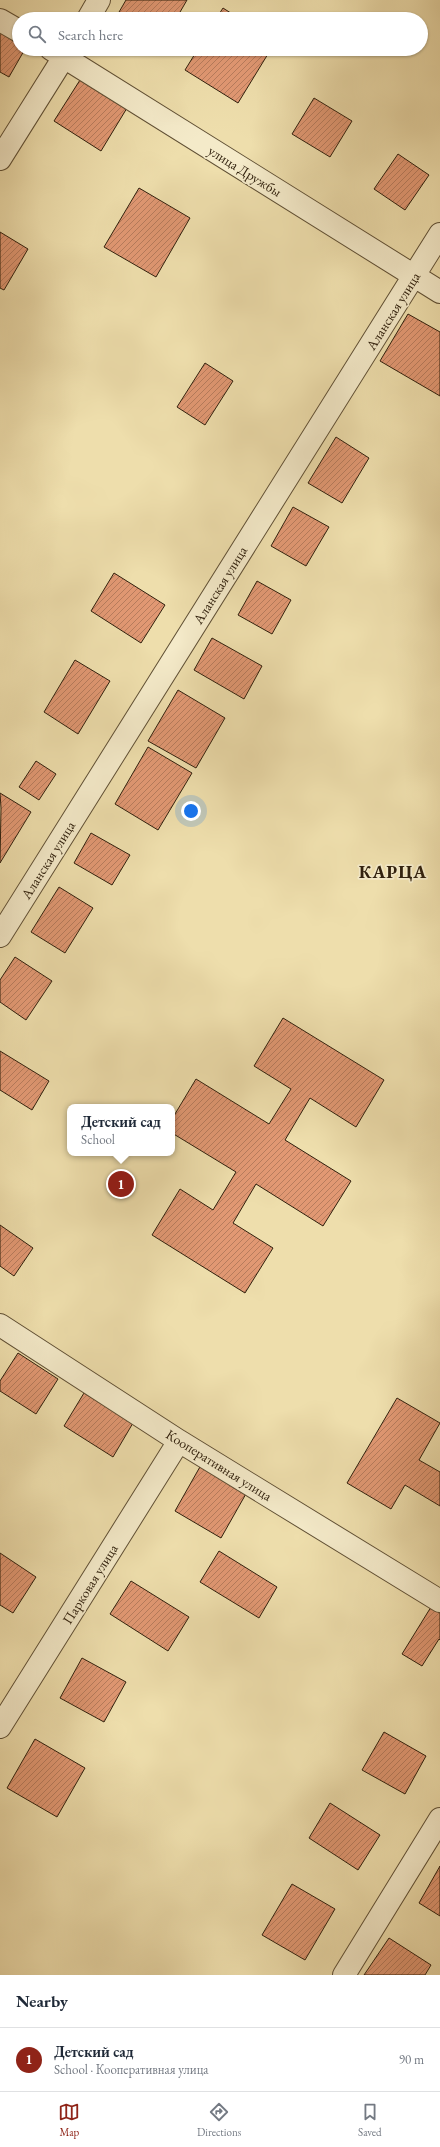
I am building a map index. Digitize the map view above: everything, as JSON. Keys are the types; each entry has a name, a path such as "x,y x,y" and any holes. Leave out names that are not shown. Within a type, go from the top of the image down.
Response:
{"street":[{"path":"92,12 100,0"},
{"path":"0,20 12,26"},
{"path":"0,159 59,56"},
{"name":"улица Дружбы","path":"67,56 414,277 440,292"},
{"name":"Аланская улица","path":"0,936 440,234"},
{"name":"Кооперативная улица","path":"0,1325 179,1441 440,1601"},
{"name":"Парковая улица","path":"0,1727 179,1441"},
{"path":"344,1975 440,1819"}],"building":[{"path":"126,0 187,0 180,12 119,12"},
{"path":"223,8 229,12 220,12"},
{"path":"0,29 12,36 12,56 21,56 9,77 0,72"},
{"path":"194,56 267,56 238,103 185,70"},
{"path":"80,80 127,108 101,151 54,121"},
{"path":"314,98 352,121 330,157 292,134"},
{"path":"398,154 429,175 405,210 374,189"},
{"path":"139,188 190,218 156,277 104,247"},
{"path":"0,232 28,249 4,290 0,288"},
{"path":"408,314 440,332 440,396 380,361"},
{"path":"205,363 233,381 205,425 177,407"},
{"path":"336,437 369,458 342,503 308,483"},
{"path":"293,507 329,527 306,566 271,546"},
{"path":"114,573 165,605 141,643 91,611"},
{"path":"257,581 291,600 272,634 238,615"},
{"path":"212,638 262,666 244,699 194,670"},
{"path":"75,660 110,681 78,734 44,712"},
{"path":"178,690 225,718 196,768 148,741"},
{"path":"148,747 192,773 158,830 115,804"},
{"path":"36,761 56,774 39,800 19,787"},
{"path":"0,793 31,812 0,863 1,808"},
{"path":"91,833 130,855 112,885 74,863"},
{"path":"59,887 93,908 65,953 31,932"},
{"path":"15,957 52,981 26,1020 0,1002 0,980"},
{"path":"283,1018 384,1080 356,1127 310,1098 285,1140 351,1181 323,1226 256,1184 233,1223 273,1248 245,1293 152,1235 180,1189 213,1210 236,1172 175,1135 175,1114 196,1079 269,1124 291,1089 254,1066"},
{"path":"0,1051 49,1081 32,1110 0,1090"},
{"path":"0,1225 33,1248 14,1276 0,1266"},
{"path":"18,1353 58,1379 36,1414 0,1391 0,1381"},
{"path":"84,1393 133,1423 113,1457 64,1426"},
{"path":"397,1398 440,1423 419,1460 440,1472 440,1506 405,1485 391,1509 347,1483"},
{"path":"201,1465 247,1492 221,1538 175,1511"},
{"path":"219,1551 277,1587 259,1618 200,1582"},
{"path":"0,1553 36,1577 13,1613 0,1605"},
{"path":"131,1581 189,1617 168,1651 110,1614"},
{"path":"431,1607 440,1613 440,1640 439,1639 422,1666 402,1654"},
{"path":"82,1658 126,1682 104,1722 60,1698"},
{"path":"384,1732 426,1756 405,1794 362,1770"},
{"path":"35,1739 85,1768 57,1817 7,1788"},
{"path":"330,1803 380,1835 358,1870 309,1838"},
{"path":"440,1866 440,1916 419,1903"},
{"path":"292,1884 335,1909 305,1960 262,1935"},
{"path":"389,1938 431,1965 425,1975 364,1975"}],"place":[{"name":"Детский сад","path":"121,1184"}],"district":[{"name":"КАРЦА","path":"393,871"}]}
